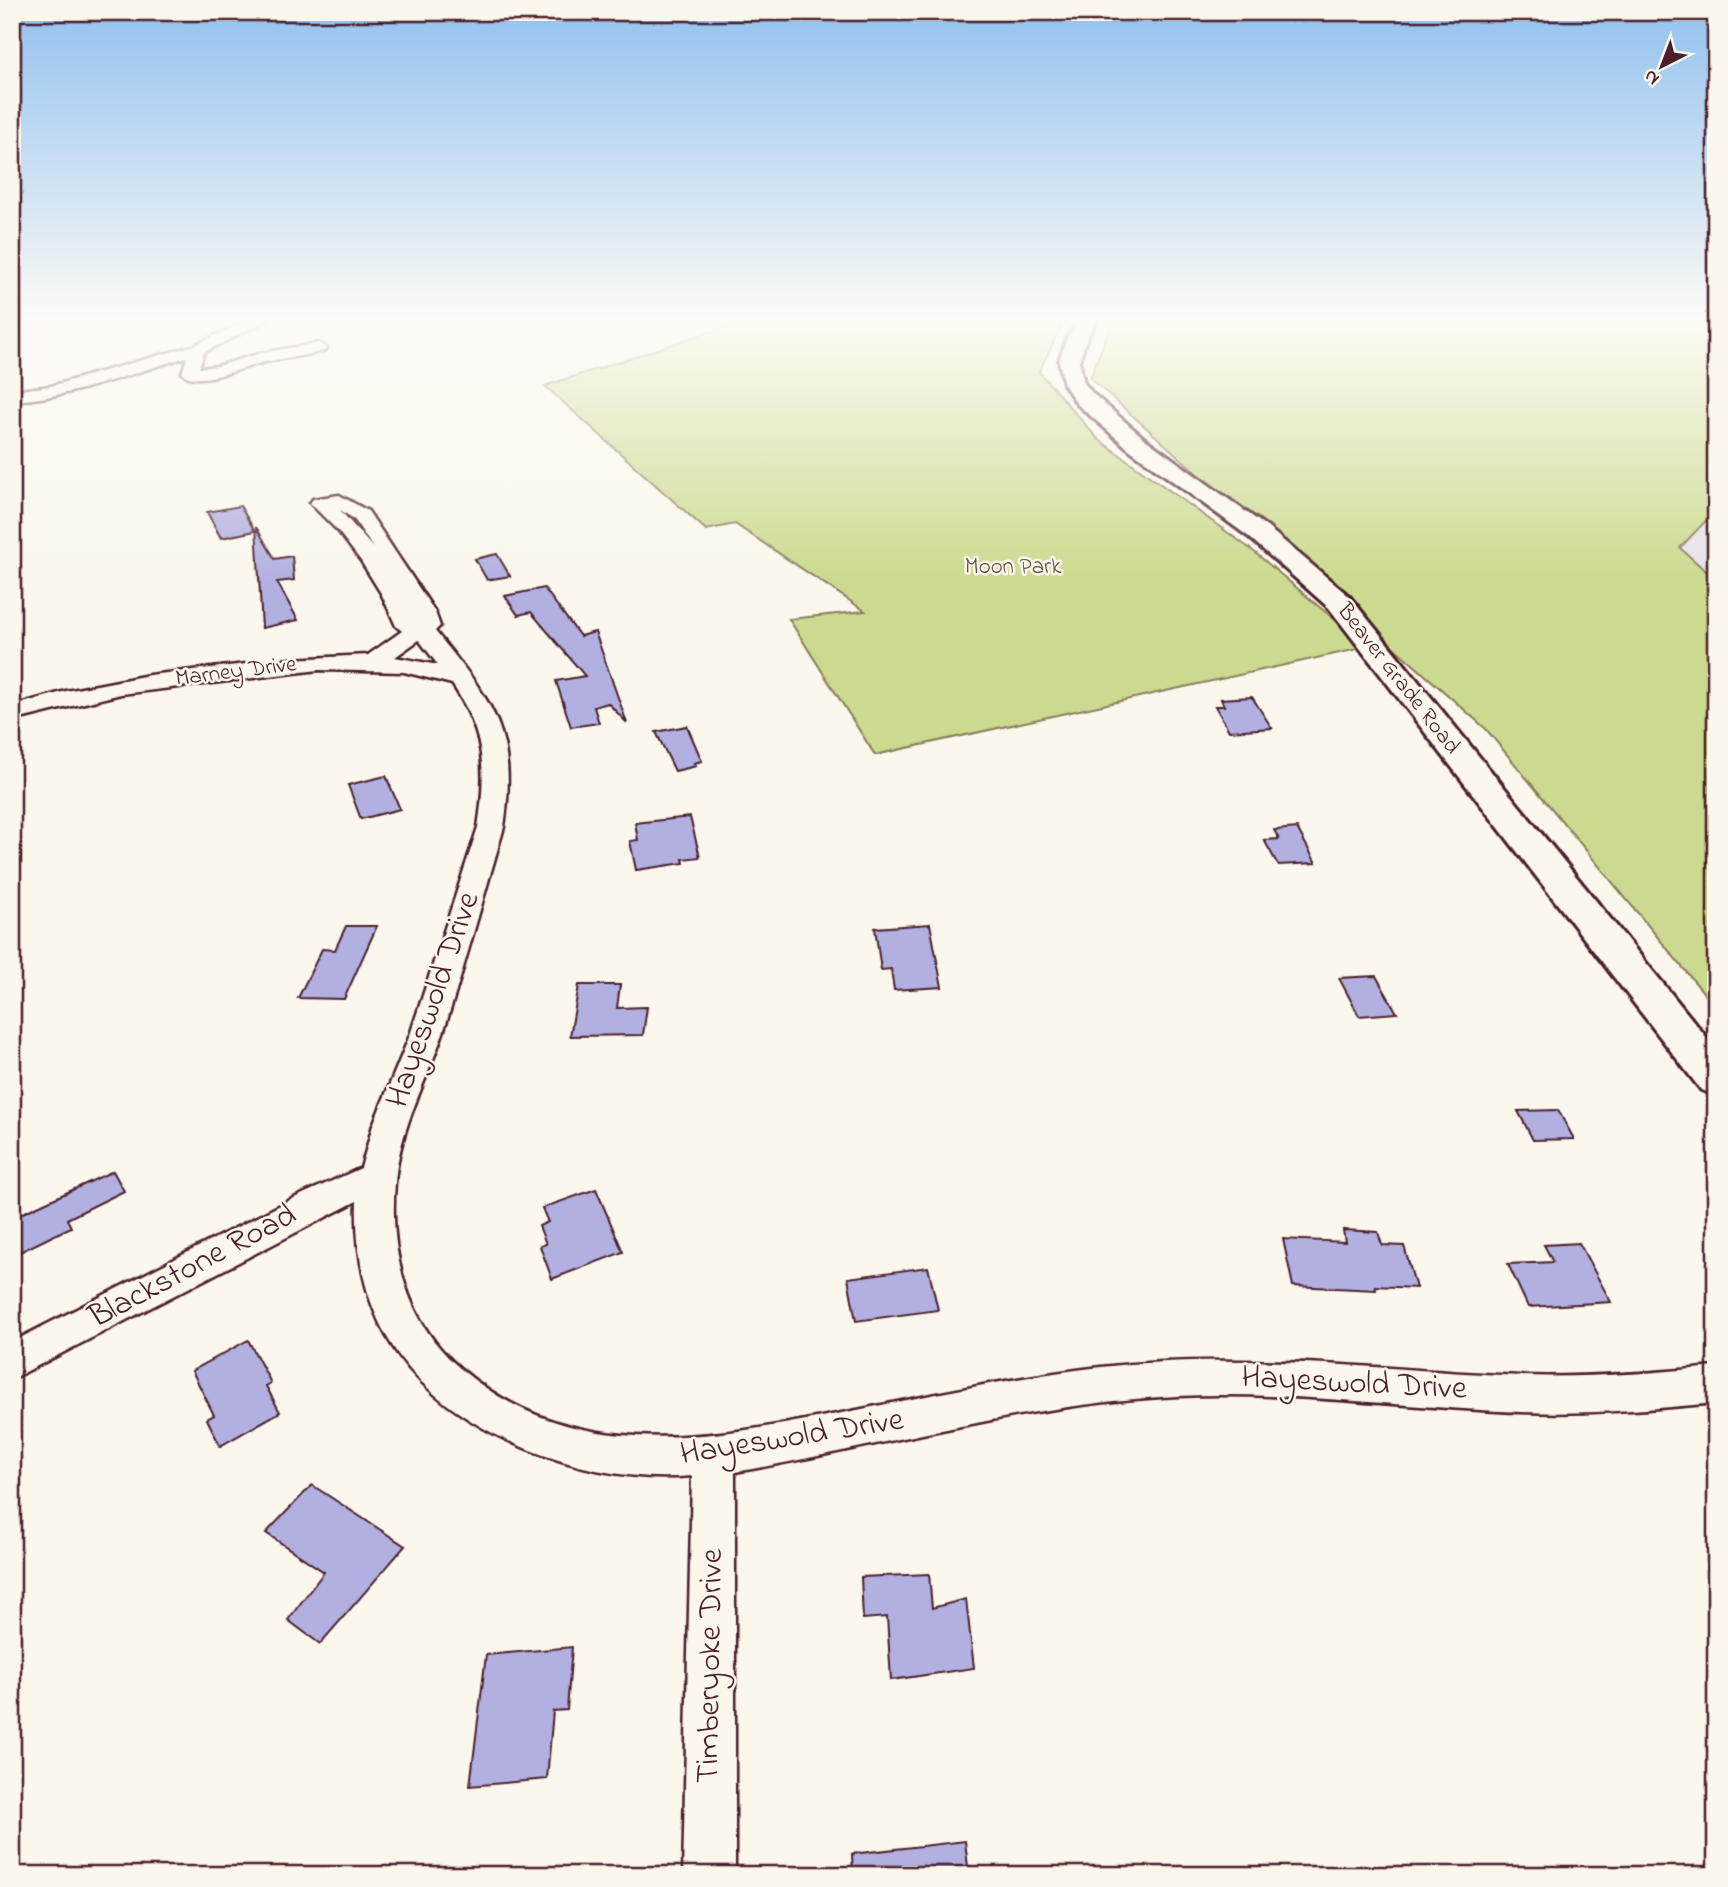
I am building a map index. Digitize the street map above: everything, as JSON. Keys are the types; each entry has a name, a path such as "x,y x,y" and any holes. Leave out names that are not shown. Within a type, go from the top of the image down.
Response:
{"main road":[{"name":"Beaver Grade Road","path":"1094,407 1137,444 1258,532 1339,602 1716,1079"}],"street":[{"name":"Hayeswold Drive","path":"421,628 429,626 424,612 361,515 339,501 320,503 341,519 382,578 407,626 421,628 461,680 483,711 495,746 498,764 496,804 491,827 425,1037 383,1151 377,1177 376,1241 381,1273 400,1322 436,1373 463,1396 496,1416 564,1446 609,1456 714,1457 1028,1395 1131,1382 1264,1376 1517,1394 1605,1395 1716,1385"},
{"path":"376,660 421,628"},
{"name":"Marney Drive","path":"12,714 114,687 336,661 376,660 419,666 461,680"},
{"name":"Blackstone Road","path":"12,1362 296,1214 377,1177"},
{"name":"Timberyoke Drive","path":"709,1875 714,1457"}],"shaded area":[{"path":"1716,510 1716,580 1680,548"}],"green space":[{"name":"Moon Park","path":"569,407 1070,407 1098,439 1252,550 1367,647 875,755 789,619 865,611 735,524 706,530"},
{"path":"1123,407 1716,407 1716,510 1680,548 1716,580 1716,1008 1486,729"}],"building":[{"path":"240,506 255,531 221,538 207,512"},
{"path":"256,527 275,559 292,556 294,580 277,582 298,620 262,628"},
{"path":"497,554 510,576 487,580 475,559"},
{"path":"544,588 580,636 595,632 627,723 608,703 594,707 599,723 571,727 556,681 585,676 531,612 518,615 505,596"},
{"path":"1252,697 1272,728 1229,731 1215,706 1224,706 1221,699"},
{"path":"687,726 702,761 694,763 696,766 675,771 656,732"},
{"path":"386,776 400,809 361,819 348,785"},
{"path":"690,817 700,857 683,859 684,863 636,870 630,841 638,840 635,823"},
{"path":"1297,828 1316,863 1278,865 1264,840 1279,839 1274,830"},
{"path":"930,924 942,987 894,990 891,969 881,970 875,928"},
{"path":"346,926 377,926 344,999 298,998 322,949 335,950"},
{"path":"1376,976 1397,1013 1359,1016 1339,978"},
{"path":"579,985 620,985 617,1008 647,1007 643,1035 570,1036"},
{"path":"1558,1110 1574,1139 1533,1140 1518,1111"},
{"path":"113,1171 124,1191 67,1219 71,1227 18,1253 12,1240 12,1218"},
{"path":"596,1189 623,1252 552,1279 540,1246 546,1244 539,1226 548,1222 542,1208"},
{"path":"1343,1230 1378,1232 1382,1245 1404,1246 1416,1288 1375,1286 1376,1290 1293,1286 1283,1239 1345,1242"},
{"path":"1579,1243 1611,1302 1528,1307 1508,1264 1553,1262 1544,1245"},
{"path":"928,1267 938,1310 856,1321 848,1278"},
{"path":"248,1340 271,1383 266,1386 280,1412 220,1446 207,1419 214,1415 192,1371"},
{"path":"312,1485 405,1546 320,1644 288,1620 324,1572 266,1533"},
{"path":"929,1574 932,1608 966,1599 974,1668 891,1680 887,1617 863,1619 861,1577"},
{"path":"572,1647 567,1710 553,1711 547,1779 470,1786 486,1655"},
{"path":"965,1841 969,1875 853,1875 852,1854"}]}
